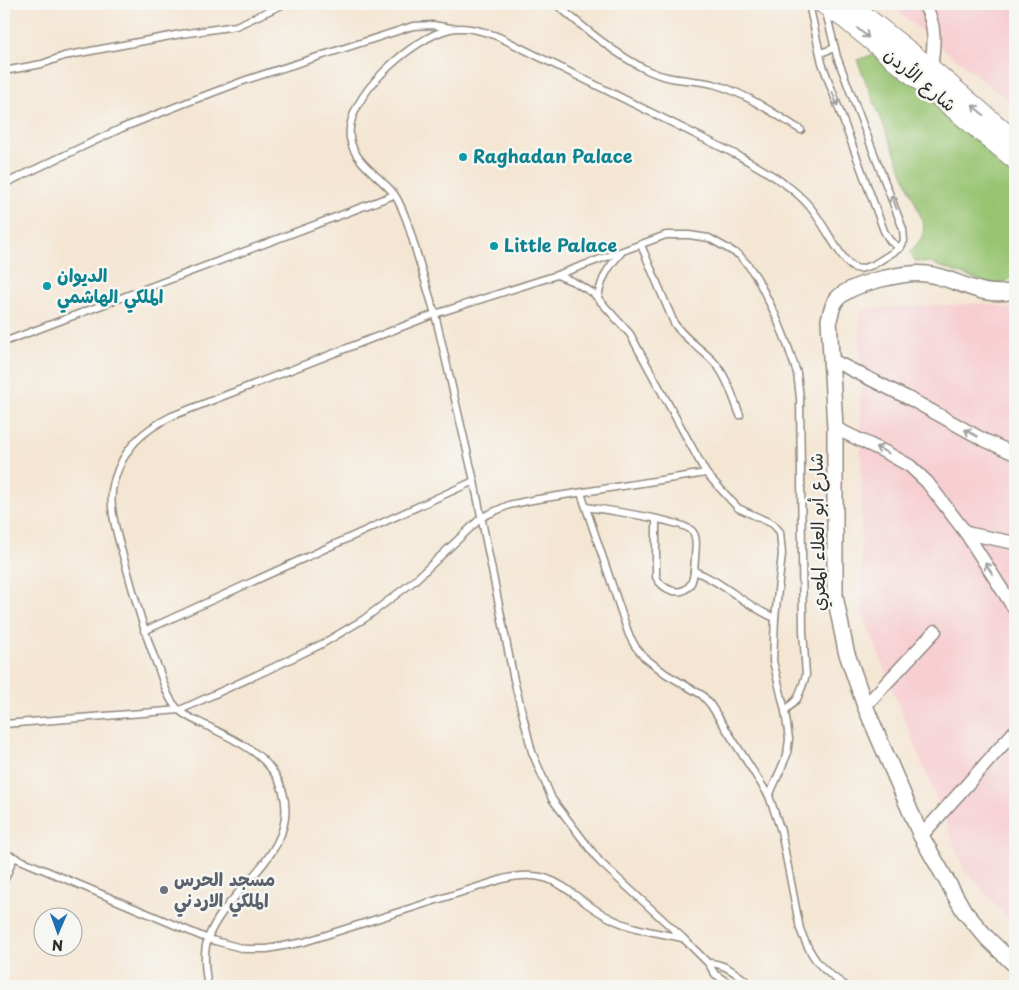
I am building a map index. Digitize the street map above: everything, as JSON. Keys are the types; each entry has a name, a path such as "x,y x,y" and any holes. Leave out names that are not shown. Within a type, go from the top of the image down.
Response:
{"highway":[{"name":"شارع الأردن","path":"824,4 846,19 1015,158"},
{"name":"شارع الأردن","path":"849,4 931,68 1015,142"}],"street":[{"path":"924,4 932,23 934,36 931,68"},
{"name":"شارع أبو العلاء المعري","path":"1015,291 1001,294 977,290 921,273 862,284 846,291 832,306 829,320 835,428 835,596 846,651 865,706 921,836 964,911 987,938 1015,965"},
{"path":"832,360 912,400 982,439 1015,454"},
{"path":"835,428 910,466 927,482 966,533 1015,610"},
{"path":"966,533 1015,542"},
{"path":"865,706 935,631"},
{"path":"921,836 1015,731"}],"lane":[{"path":"4,71 42,64 64,56 181,34 236,26 284,4"},
{"path":"556,4 607,44 648,71 671,79 702,82 730,90 751,100 801,130"},
{"path":"808,4 820,53 884,231 890,241 900,248"},
{"path":"4,184 122,128 246,80 413,26 433,25 452,29 476,29 499,37 741,157 769,173 802,198 810,207 842,257 852,267 867,268 900,248 904,241 903,229 835,48 824,4"},
{"path":"452,29 431,36 407,52 368,89 353,112 350,124 350,138 355,154 394,195 407,221 435,314 474,481 518,698 532,752 552,799 600,862 683,938 708,963 715,974 732,986"},
{"path":"820,53 835,48"},
{"path":"4,342 394,195"},
{"path":"208,986 206,961 208,939 228,904 267,860 280,839 285,816 283,792 273,770 257,753 191,718 172,701 144,631 115,528 111,505 113,482 121,461 134,442 152,426 172,416 435,314 557,276 666,235 689,235 710,238 739,255 757,278 775,314 797,373 800,405 803,631 806,675 796,699 785,711"},
{"path":"641,245 674,323 680,332 715,363 723,376 740,415"},
{"path":"598,298 600,285 605,273 622,252"},
{"path":"557,276 586,288 598,298 622,325 640,352 706,473 738,508 773,524 780,532 782,554 775,618 773,660 785,711 789,739 787,755 769,796"},
{"path":"4,724 180,710 274,668 322,644 364,619 413,582 482,517 509,505 532,500 706,473"},
{"path":"144,631 474,481"},
{"path":"581,493 629,635 644,658 666,674 702,695 710,704 769,796 781,831 800,929 806,944 816,963 846,986"},
{"path":"586,507 656,518 688,527 696,539 694,571 693,580 689,587 682,590 667,589 660,584 656,577 656,518"},
{"path":"694,571 717,581 749,606 775,618"},
{"path":"4,853 208,939 245,949 267,949 304,942 517,875 544,876 556,882 596,911 614,920 683,938"},
{"path":"4,881 14,857"},
{"path":"708,963 721,964 727,967 753,986"}],"shaded area":[{"path":"888,4 1015,4 1015,106"},
{"path":"987,303 1015,310 1015,927 964,869 862,612 860,309"}],"green space":[{"path":"872,55 886,56 978,138 1015,181 1015,274 1012,278 1001,283 989,284 930,263 915,261 910,252 923,235 923,222 857,60"}],"place":[{"name":"Raghadan Palace","path":"463,157"},
{"name":"Little Palace","path":"494,246"},
{"name":"الديوان الملكي الهاشمي","path":"47,286"},
{"name":"مسجد الحرس الملكي الاردني","path":"164,890"}]}
